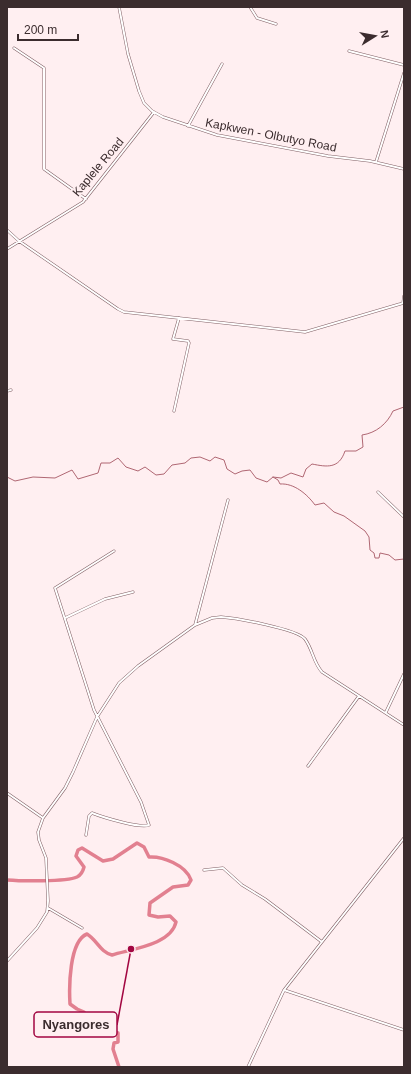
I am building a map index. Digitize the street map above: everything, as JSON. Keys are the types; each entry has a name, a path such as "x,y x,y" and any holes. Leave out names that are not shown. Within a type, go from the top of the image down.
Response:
{"street":[{"name":"Kapkwen - Olbutyo Road","path":"119,7 128,54 140,96 144,103 154,112 188,126 226,137 328,156 376,162 404,169"},
{"path":"250,7 258,18 276,24"},
{"path":"14,48 44,68 44,168 86,199"},
{"path":"349,51 404,65"},
{"path":"188,126 222,64"},
{"path":"376,162 404,73"},
{"name":"Kaplele Road","path":"7,249 86,199 154,112"},
{"path":"7,230 19,241 120,311 307,332 400,304 403,302 404,296"},
{"path":"174,411 189,343 188,341 173,339 179,318"},
{"path":"7,391 11,390"},
{"path":"378,492 404,517"},
{"path":"195,625 228,500"},
{"path":"86,835 91,814 136,824 149,825 141,802 97,717 55,586 114,551"},
{"path":"65,618 105,599 133,592"},
{"path":"7,961 37,928 48,908 46,856 38,835 43,818 72,776 97,717 121,680 170,642 195,625 212,618 221,617 291,631 305,639 314,661 322,672 404,725"},
{"path":"386,712 404,674"},
{"path":"308,766 359,696"},
{"path":"7,794 43,818"},
{"path":"248,1067 284,990 404,838"},
{"path":"204,870 223,868 242,885 265,899 322,942"},
{"path":"48,908 82,928"},
{"path":"284,990 404,1030"}],"waterway":[{"path":"7,477 15,481 33,477 55,478 72,470 78,479 98,473 101,463 110,463 118,458 126,467 138,471 145,467 156,475 164,474 172,465 185,463 191,458 200,457 210,461 215,457 224,460 227,469 235,474 250,470 256,478 267,482 273,477 281,478 291,473 303,477 306,469 312,464 323,466 336,464 345,451 356,451 363,447 362,435 376,430 388,420 393,411 404,407"},
{"path":"273,477 278,480 280,484 290,485 300,490 315,505 324,503 334,512 344,516 365,531 369,537 370,550 374,553 375,558 379,558 380,553 389,555 395,560 404,559"},
{"path":"7,880 43,881 71,879 80,875 84,867 76,856 78,850 82,848 103,861 113,859 137,843 144,847 149,857 160,858 173,862 184,870 191,880 188,885 173,887 150,903 149,915 158,917 170,916 176,922 173,930 167,936 149,945 112,955 101,949 87,934 81,938 73,955 70,977 70,1004 84,1012 93,1028 99,1033 112,1031 118,1033 118,1042 114,1043 113,1049 119,1067"}],"place":[{"name":"Nyangores","path":"131,949"}]}
